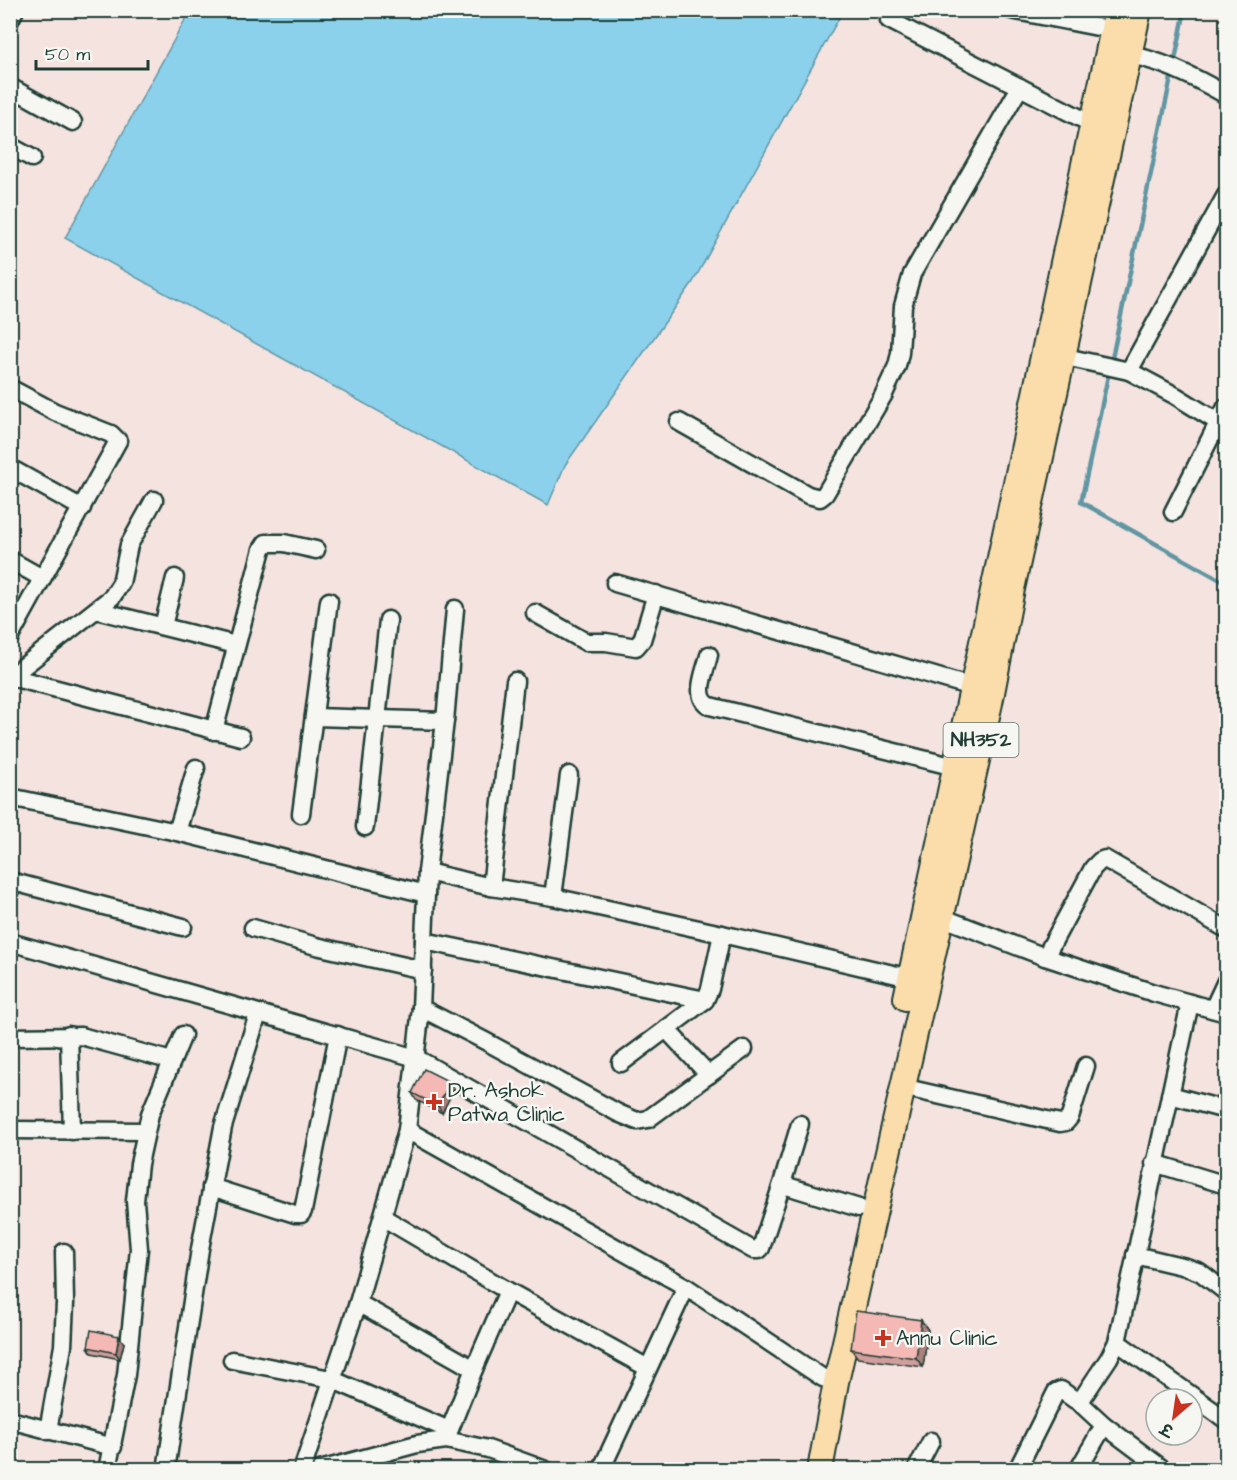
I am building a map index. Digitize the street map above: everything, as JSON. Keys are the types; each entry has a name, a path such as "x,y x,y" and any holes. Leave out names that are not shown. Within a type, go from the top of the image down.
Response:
{"highway":[{"name":"NH352","path":"803,1470 830,1380 942,917 977,697 1054,354 1092,124 1117,36 1139,10"},
{"name":"NH352","path":"1054,354 1089,232 1117,36"},
{"name":"NH352","path":"820,1470 830,1380 859,1208 955,767 977,697"}],"street":[{"path":"10,20 15,10"},
{"path":"1011,10 1117,36 1227,95"},
{"path":"889,20 1092,124"},
{"path":"10,87 73,122"},
{"path":"679,422 808,495 820,498 825,494 883,396 897,366 903,306 912,273 1020,87"},
{"path":"10,146 32,158"},
{"path":"1129,371 1227,195"},
{"path":"1054,354 1129,371 1222,424"},
{"path":"10,388 55,412 117,438 117,446 13,628"},
{"path":"1173,512 1222,424 1227,407"},
{"path":"10,468 82,508"},
{"path":"11,677 112,597 119,587 129,544 154,500"},
{"path":"214,731 261,552 266,543 284,543 316,550"},
{"path":"10,560 42,578"},
{"path":"163,626 175,578"},
{"path":"615,583 656,594 977,697"},
{"path":"535,613 586,642 606,642 636,647 642,640 656,594"},
{"path":"301,814 329,600"},
{"path":"302,1470 358,1303 384,1218 407,1130 421,1008 427,872 445,721 455,609"},
{"path":"96,610 236,645"},
{"path":"365,827 388,620"},
{"path":"709,655 700,693 703,701 710,706 955,767"},
{"path":"11,677 241,737"},
{"path":"490,887 515,681"},
{"path":"314,717 445,721"},
{"path":"177,832 196,768"},
{"path":"552,897 569,775"},
{"path":"10,797 177,832 426,894"},
{"path":"1045,957 1094,868 1105,859 1227,929"},
{"path":"427,872 722,934 910,978"},
{"path":"10,881 183,927"},
{"path":"942,917 1045,957 1220,1011 1227,981"},
{"path":"253,928 316,946 423,970"},
{"path":"621,1063 705,1000 709,993 722,934"},
{"path":"424,940 705,1000"},
{"path":"10,942 416,1058 753,1250 762,1248 800,1124"},
{"path":"1078,1401 1083,1398 1117,1342 1190,1003"},
{"path":"421,1008 603,1106 637,1121 648,1119 744,1049"},
{"path":"166,1470 200,1250 223,1127 258,1014"},
{"path":"666,1029 709,1075"},
{"path":"10,1037 69,1035 95,1039 172,1061"},
{"path":"69,1035 72,1131"},
{"path":"107,1470 126,1375 130,1341 139,1249 135,1201 145,1131 155,1100 183,1035"},
{"path":"211,1187 301,1214 338,1035"},
{"path":"902,1087 1060,1123 1066,1122 1071,1115 1086,1066"},
{"path":"1170,1095 1227,1110"},
{"path":"10,1130 145,1131"},
{"path":"407,1130 686,1287 830,1380"},
{"path":"1154,1163 1227,1185"},
{"path":"781,1187 787,1186 859,1208"},
{"path":"384,1218 508,1291 648,1368"},
{"path":"48,1431 63,1346 64,1252"},
{"path":"1135,1255 1200,1272 1227,1292"},
{"path":"601,1470 686,1287"},
{"path":"448,1435 508,1291"},
{"path":"358,1303 474,1369"},
{"path":"1117,1342 1227,1420"},
{"path":"232,1360 331,1379 448,1435 546,1470"},
{"path":"1017,1470 1056,1392 1062,1391 1078,1401 1104,1425 1164,1470"},
{"path":"11,1422 113,1447"},
{"path":"1078,1470 1104,1425"},
{"path":"320,1470 362,1464 448,1435"},
{"path":"916,1470 931,1441"}],"water":[{"path":"190,11 826,11 839,18 693,282 565,465 548,505 65,238"}],"building":[{"path":"424,1069 450,1082 438,1106 412,1093"},
{"path":"856,1311 921,1320 916,1358 851,1349"},
{"path":"91,1330 119,1336 116,1353 88,1347"}],"waterway":[{"path":"1175,60 1185,10"},
{"path":"1111,363 1172,73"},
{"path":"1108,376 1081,502 1226,583"}],"place":[{"name":"Dr. Ashok Patwa Clinic","path":"434,1102"},
{"name":"Annu Clinic","path":"883,1338"}]}
